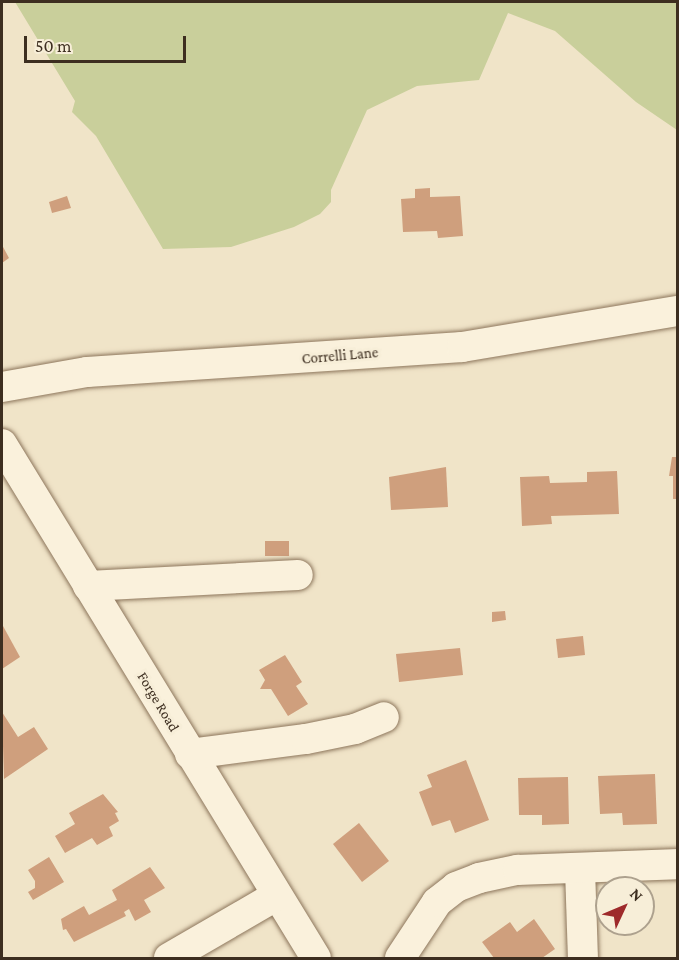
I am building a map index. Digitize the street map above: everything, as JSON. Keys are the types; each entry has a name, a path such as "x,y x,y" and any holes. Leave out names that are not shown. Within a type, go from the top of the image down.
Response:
{"street":[{"name":"Correlli Lane","path":"2,387 87,372 462,347 678,311"},
{"name":"Forge Road","path":"2,444 276,896 316,958"},
{"path":"88,586 298,574"},
{"path":"190,754 306,739 355,729 384,717"},
{"path":"400,958 437,902 456,887 518,870 678,864"},
{"path":"580,869 583,958"},
{"path":"169,958 276,896"}],"green space":[{"path":"15,2 677,2 677,130 636,102 555,31 508,13 479,80 417,86 367,110 331,190 331,202 320,214 294,227 231,247 163,249 96,136 72,112 75,101"}],"building":[{"path":"430,188 430,197 460,196 463,236 438,238 437,231 403,232 401,199 415,198 415,189"},
{"path":"67,196 71,208 52,213 49,202"},
{"path":"2,245 9,258 2,263"},
{"path":"672,457 678,457 678,499 673,499 673,476 669,476"},
{"path":"446,467 448,507 391,510 389,477"},
{"path":"617,471 619,514 551,516 552,524 522,526 520,477 549,476 550,483 587,482 587,472"},
{"path":"265,541 289,541 289,556 265,556"},
{"path":"505,611 506,620 492,622 492,612"},
{"path":"2,627 20,657 2,669"},
{"path":"583,636 585,655 558,658 556,639"},
{"path":"460,648 463,675 399,682 396,654"},
{"path":"285,655 302,682 296,686 308,704 288,716 271,689 260,689 265,680 259,670"},
{"path":"2,712 18,737 34,727 48,749 4,779"},
{"path":"466,760 489,820 455,833 450,820 432,826 419,792 432,787 427,775"},
{"path":"655,774 657,824 623,825 622,813 600,814 598,776"},
{"path":"568,777 569,824 542,825 542,815 519,815 518,778"},
{"path":"103,794 118,812 115,813 119,821 109,827 113,836 97,845 92,838 65,853 55,836 75,824 69,813"},
{"path":"359,823 389,861 362,882 333,844"},
{"path":"49,857 64,882 33,900 28,892 35,888 35,881 28,870"},
{"path":"150,867 165,888 144,900 151,912 135,921 129,909 124,912 126,916 74,942 66,929 63,930 61,919 84,906 89,915 117,900 112,890"},
{"path":"534,919 555,949 542,958 494,958 482,942 510,922 517,932"}]}
